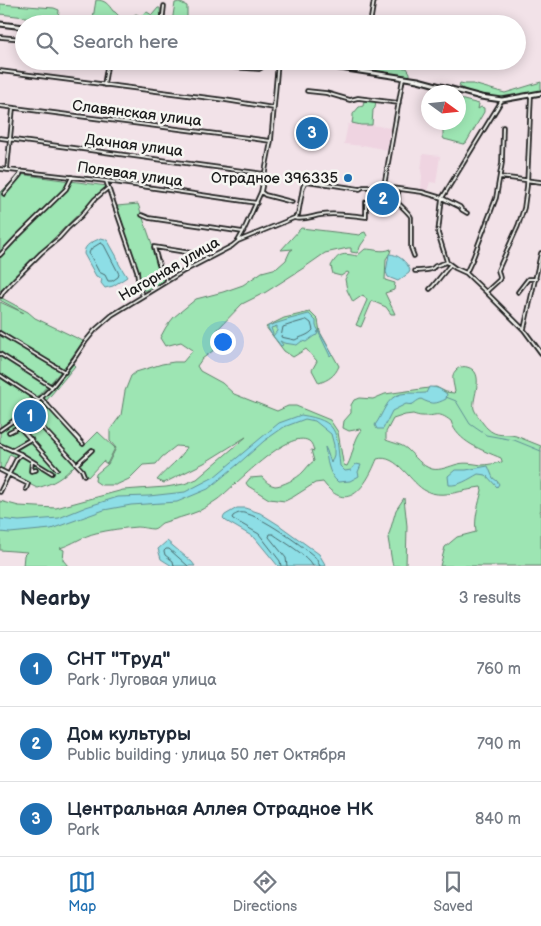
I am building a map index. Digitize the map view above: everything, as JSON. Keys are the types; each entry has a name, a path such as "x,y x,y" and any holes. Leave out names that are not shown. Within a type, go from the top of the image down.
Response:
{"street":[{"path":"372,15 374,0"},
{"path":"163,15 164,6"},
{"path":"0,24 15,26"},
{"path":"0,37 15,38"},
{"path":"104,85 106,70"},
{"name":"Нагорная улица","path":"0,430 29,410 52,387 95,330 112,315 238,241 261,192 271,141 277,70"},
{"path":"349,70 418,80 481,97 502,100 541,93"},
{"path":"0,71 274,108"},
{"path":"384,187 403,78"},
{"path":"307,91 326,93 350,100 358,98 399,103"},
{"path":"486,292 500,278 498,270 523,214 527,180 531,95"},
{"path":"502,100 442,198 438,233 447,262 466,273 486,292 524,330 541,353"},
{"name":"Славянская улица","path":"0,106 271,141"},
{"path":"6,170 13,108"},
{"path":"466,273 496,198 502,163 503,127"},
{"name":"Дачная улица","path":"0,138 265,174"},
{"name":"Полевая улица","path":"0,169 72,177 257,203"},
{"path":"4,194 20,175 21,171"},
{"path":"0,255 66,189 72,177"},
{"path":"500,177 541,182"},
{"path":"238,241 298,216 303,187 306,181 360,189 363,187 384,187 422,192 442,198 460,207 467,213"},
{"path":"106,182 137,271 138,289 143,296"},
{"path":"1,296 13,281 75,223 95,199 108,188"},
{"path":"398,189 398,203 411,217 411,248 414,256"},
{"path":"261,192 265,195 292,202"},
{"path":"294,218 299,220 334,214 366,217 366,202"},
{"path":"142,215 149,218 243,232"},
{"path":"167,282 154,248 204,255 208,259"},
{"path":"524,330 541,253"},
{"path":"415,271 430,270 447,262"},
{"path":"430,288 450,265"},
{"path":"518,292 528,279 536,279"},
{"path":"0,333 65,372"},
{"path":"0,354 52,387"},
{"path":"0,376 40,399 83,444"},
{"path":"29,410 41,426 77,464 84,475"},
{"path":"14,421 57,469"},
{"path":"9,432 19,427"},
{"path":"12,450 31,439"},
{"path":"0,450 1,445 32,460 52,473"},
{"path":"77,464 92,450"},
{"path":"0,492 17,458 21,454"},
{"path":"32,460 31,471 36,470"},
{"path":"0,470 28,484 26,489"}],"shaded area":[{"path":"352,123 390,128 387,150 363,145 344,144 348,124 351,125"},
{"path":"423,154 440,156 436,183 430,182 427,191 421,189"}],"green space":[{"path":"96,0 106,3 118,15 94,15"},
{"path":"179,2 187,6 187,15 173,15 175,3"},
{"path":"0,4 59,10 59,15 15,16 0,14"},
{"path":"158,8 160,8 161,15 152,15"},
{"path":"366,70 408,70 410,76"},
{"path":"541,82 541,91 509,98 482,96 466,90 466,85 459,85 460,83 473,84 505,93"},
{"path":"364,101 376,101 372,125 352,123 353,114 359,107 363,106"},
{"path":"466,101 479,104 478,109 484,108 484,112 466,143 463,144 444,139 443,130 466,130"},
{"path":"19,174 107,186 0,291 0,193"},
{"path":"138,204 165,281 144,291 117,206"},
{"path":"301,228 360,235 365,232 367,236 357,253 351,252 351,248 348,248 325,253 266,292 242,304 218,329 214,339 214,350 202,359 197,366 200,371 222,383 234,394 277,411 288,406 296,406 330,420 338,432 343,462 347,466 357,438 362,430 349,431 343,428 344,421 351,413 351,405 354,400 359,398 373,399 385,394 436,387 446,392 454,393 454,372 460,367 467,367 473,370 477,380 474,409 485,426 494,433 516,436 541,446 541,566 440,566 445,547 457,537 476,532 476,516 481,487 449,494 432,493 420,487 391,460 384,458 377,459 362,486 356,493 348,496 341,496 332,492 323,482 315,483 285,501 269,499 248,486 246,483 250,478 262,477 267,483 278,486 301,474 314,461 311,450 314,451 309,441 300,439 275,450 218,499 199,511 162,523 154,529 137,527 101,532 60,548 64,550 63,560 68,566 23,566 24,555 27,552 0,550 0,501 19,506 56,508 123,490 184,484 197,479 246,437 204,463 164,483 157,480 181,456 187,447 176,446 156,464 143,465 129,479 116,485 101,485 95,481 96,474 108,464 116,448 110,441 110,430 121,415 125,391 131,376 136,372 162,364 183,362 193,350 181,342 165,346 160,338 174,317 196,299 243,285 262,272 277,268 286,260 293,249 281,250","holes":["413,414 443,416 451,421 464,440 501,458 502,462 482,465 461,463 445,468 428,468 405,447 386,440 386,432 393,419"]},
{"path":"365,249 381,251 391,249 386,259 385,280 395,283 394,290 385,293 395,314 391,314 386,307 372,301 361,327 356,325 367,300 363,295 353,302 347,290 345,279 349,273 347,272 341,276 333,274 331,266 341,255 357,256"},
{"path":"0,297 28,312 35,318 83,341 65,367 36,398 0,375 0,302 24,313 0,300"},
{"path":"310,312 318,320 320,332 339,366 331,377 319,383 312,370 317,361 306,349 293,357 284,351 266,327 284,318"},
{"path":"71,362 75,366 46,401 85,445 98,432 115,448 107,464 103,461 88,477 75,465 58,479 37,488 10,474 17,458 10,454 3,470 0,469 0,378 35,400"},
{"path":"404,498 407,526 406,566 393,566 388,538 396,510"}],"water":[{"path":"101,238 108,241 127,277 113,286 105,288 101,283 102,279 96,276 84,254 87,246"},
{"path":"389,254 396,255 402,259 410,270 409,273 398,281 388,277 386,272"},
{"path":"309,314 316,321 316,326 332,354 330,356 318,331 317,335 306,342 302,341 297,345 280,341 283,345 281,346 273,336 277,331 277,326 271,328 272,335 268,328 268,326"},
{"path":"429,387 445,392 447,394 446,399 434,403 421,399 413,404 406,404 392,411 383,429 377,429 375,425 388,402 404,393 426,393"},
{"path":"301,415 313,417 329,425 336,436 340,466 345,471 351,470 356,464 361,465 358,472 359,476 350,481 338,482 335,479 328,466 325,447 331,463 334,455 334,445 331,434 315,421 305,419 284,427 264,441 208,489 177,502 131,505 104,510 51,529 10,533 0,532 0,519 19,521 59,518 118,497 185,492 214,477 279,423"},
{"path":"488,466 493,478 499,484 497,487 486,475 478,474 468,480 449,485 448,476 455,470"},
{"path":"237,508 245,508 260,513 279,525 319,554 326,566 278,566 255,538 223,518"},
{"path":"167,541 195,566 172,566 161,559 158,549"}],"waterway":[{"path":"446,397 456,401 470,424 486,435 514,440 541,451"}],"place":[{"name":"Центральная Аллея Отрадное НК","path":"312,133"},
{"name":"Отрадное 396335","path":"348,178"},
{"name":"Дом культуры","path":"383,199"},
{"name":"СНТ \"Труд\"","path":"30,416"}]}
